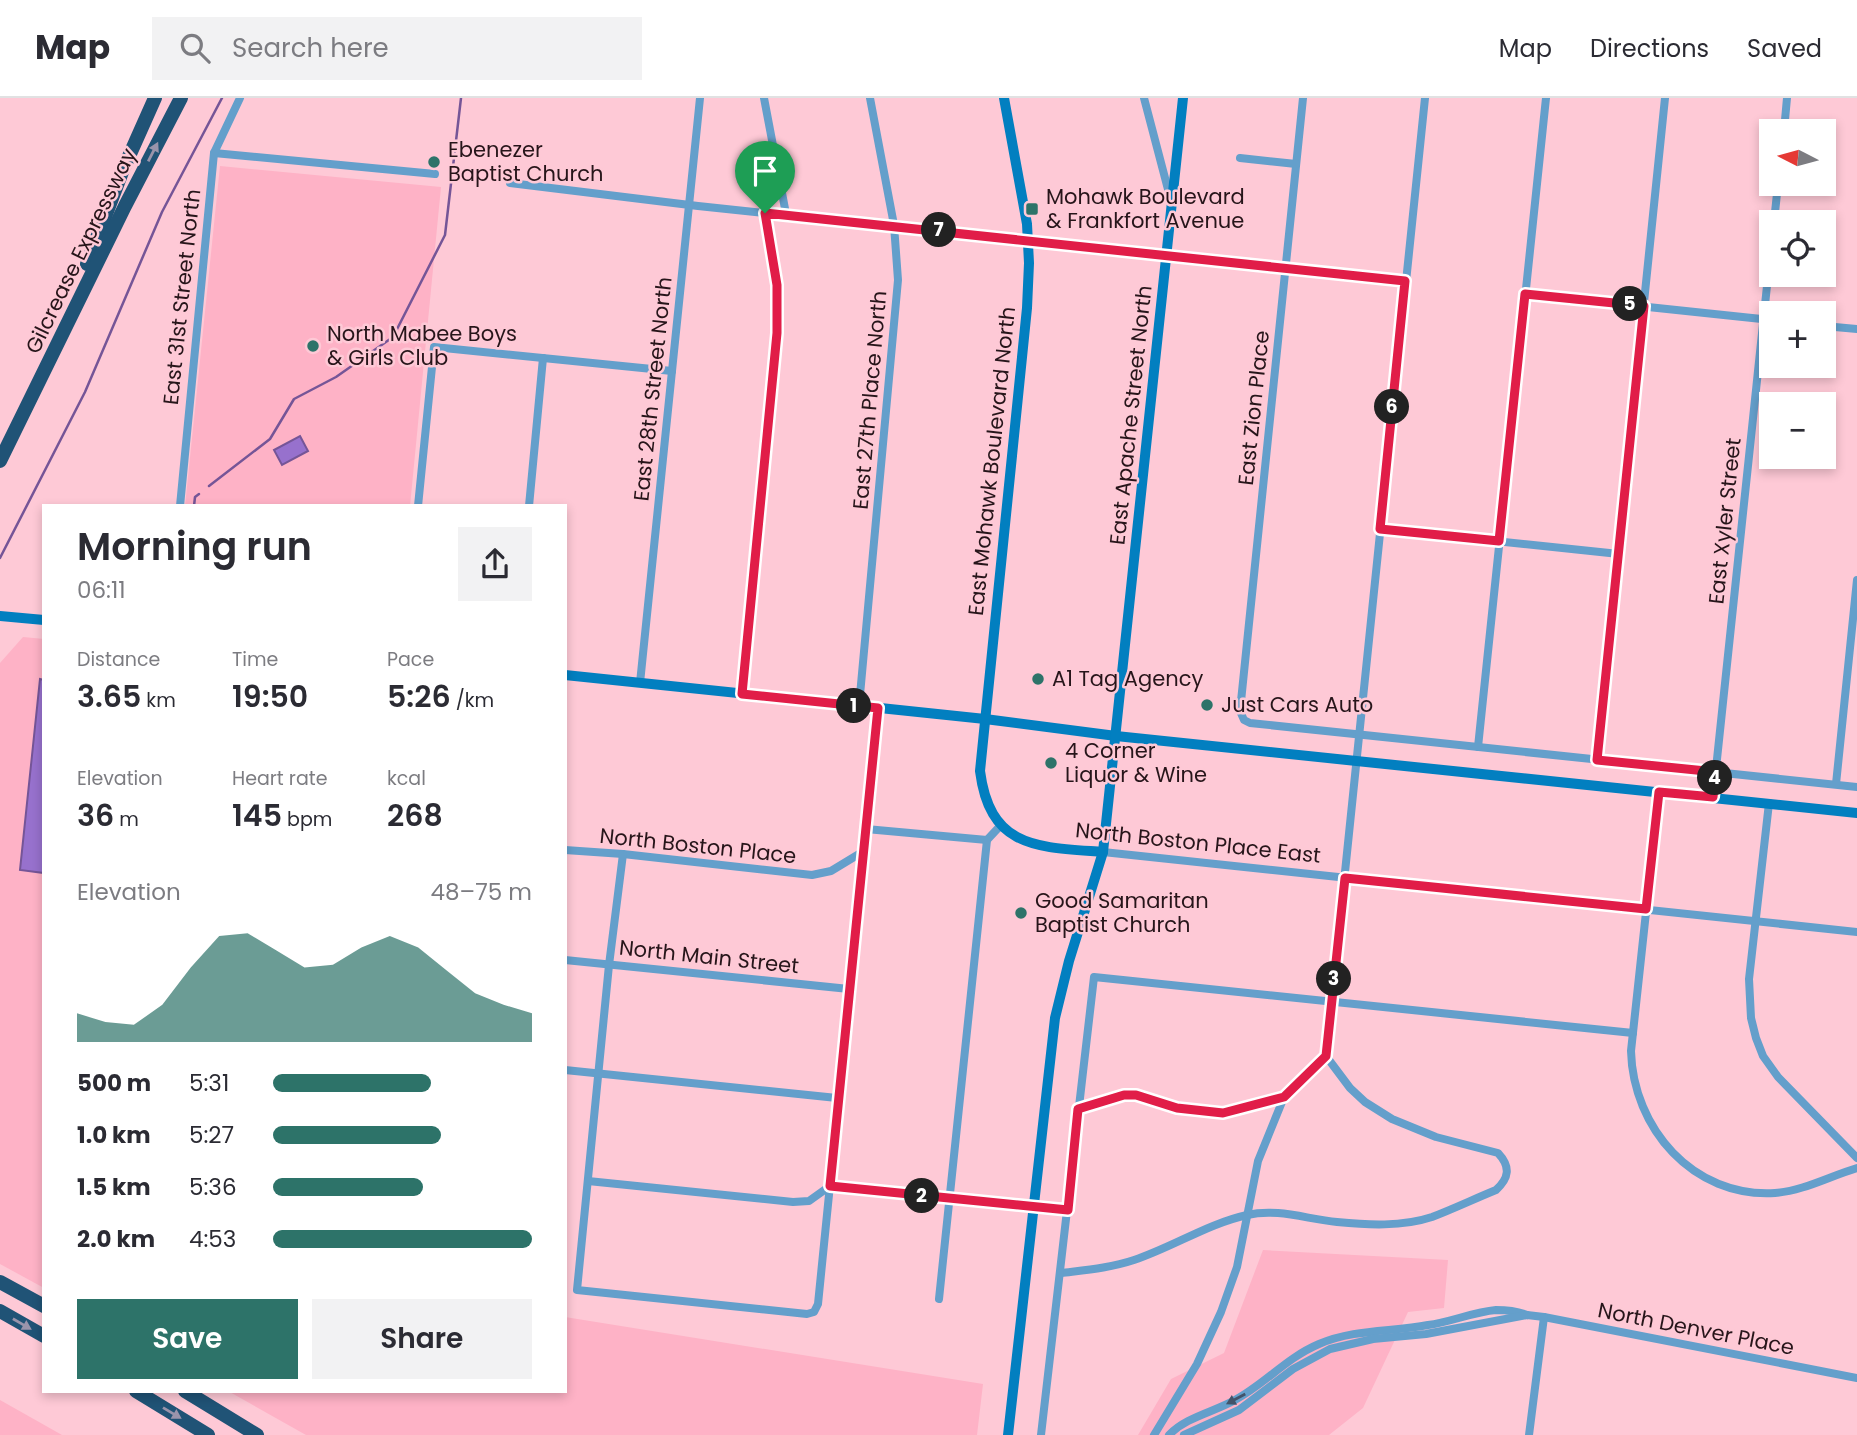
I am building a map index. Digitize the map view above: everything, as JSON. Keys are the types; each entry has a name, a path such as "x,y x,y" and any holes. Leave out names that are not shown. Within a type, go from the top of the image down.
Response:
{"highway":[{"path":"54,354 122,173 155,98"},
{"name":"Gilcrease Expressway","path":"0,461 181,98"},
{"path":"0,1282 42,1305"},
{"path":"0,1311 42,1335"},
{"path":"139,1393 208,1435"},
{"path":"188,1393 257,1435"}],"main road":[{"name":"East Mohawk Boulevard North","path":"1001,825 988,806 980,771 1027,308 1028,241 1025,210 1004,98"},
{"name":"East Apache Street North","path":"1008,1435 1055,1018 1069,961 1103,852 1183,98"},
{"path":"0,616 42,620"},
{"path":"567,675 985,719 1116,736 1857,813"},
{"name":"North Boston Place East","path":"1001,825 1021,839 1043,847 1103,852"}],"street":[{"name":"East 31st Street North","path":"180,504 214,153 240,98"},
{"name":"East 28th Street North","path":"640,683 701,98"},
{"path":"764,98 786,214"},
{"name":"East 27th Place North","path":"859,706 898,280 894,225 870,98"},
{"path":"1144,98 1172,202"},
{"name":"East Zion Place","path":"1303,98 1240,711 1244,720 1250,723 1359,734"},
{"path":"1154,1435 1197,1364 1221,1312 1237,1267 1258,1161 1284,1097 1326,1056 1425,98"},
{"path":"1478,747 1546,98"},
{"path":"1597,760 1665,98"},
{"path":"1785,119 1787,98"},
{"path":"214,153 435,174"},
{"path":"1240,158 1296,164"},
{"path":"510,183 1405,281"},
{"path":"742,694 777,333 777,285 765,213"},
{"path":"1525,294 1759,318"},
{"path":"1836,327 1857,329"},
{"path":"418,504 434,347 672,372"},
{"path":"529,504 543,358"},
{"name":"East Xyler Street","path":"1713,797 1760,378"},
{"path":"1380,529 1619,554"},
{"path":"1836,784 1857,580"},
{"path":"623,854 577,1290 807,1314 814,1312 818,1304 878,708"},
{"path":"1359,734 1857,787"},
{"path":"1659,792 1633,1034 1632,1068 1648,1121 1683,1164 1699,1175 1726,1187 1762,1193 1791,1190 1857,1168"},
{"path":"1769,803 1749,1000 1756,1038 1763,1056 1778,1077 1857,1158"},
{"path":"940,1298 987,840 1001,825"},
{"path":"866,829 987,840"},
{"name":"North Boston Place","path":"567,850 812,875 831,871 864,851"},
{"name":"North Boston Place East","path":"1103,852 1857,932"},
{"name":"North Main Street","path":"567,960 849,989"},
{"path":"1041,1435 1094,977 1633,1034"},
{"path":"1060,1273 1134,1260 1203,1228 1247,1214 1268,1212 1333,1222 1391,1224 1430,1218 1496,1190 1504,1183 1508,1174 1504,1159 1498,1153 1466,1146 1392,1119 1365,1102 1350,1088 1326,1056"},
{"path":"567,1070 838,1098"},
{"path":"1078,1109 1124,1095 1136,1095 1177,1108 1223,1113 1284,1097"},
{"path":"588,1181 793,1202 809,1201 830,1186 1068,1210"},
{"name":"North Denver Place","path":"1169,1435 1207,1412 1232,1402 1295,1356 1320,1343 1361,1332 1425,1326 1496,1310 1518,1311 1527,1315 1857,1378"},
{"name":"North Denver Place","path":"1184,1435 1239,1410 1293,1368 1330,1349 1527,1315"},
{"path":"1529,1435 1544,1317"}],"shaded area":[{"name":"North Mabee Boys & Girls Club","path":"220,166 441,187 410,504 185,504"},
{"path":"300,436 308,451 282,465 274,450"},
{"path":"23,637 42,639 42,1287 0,1264 0,663"},
{"path":"40,679 42,873 20,870"},
{"path":"1263,1250 1448,1260 1444,1308 1408,1312 1363,1408 1329,1435 1138,1435 1171,1379 1224,1353"},
{"path":"567,1317 983,1384 977,1435 306,1435 232,1393 567,1393"},
{"path":"0,1400 62,1435 0,1435"}],"waterway":[{"path":"0,558 85,392 162,212 222,98"},
{"path":"209,486 270,439 294,399 336,377 393,337 445,235 461,98"},
{"path":"194,504 195,497 199,494"}],"place":[{"name":"Ebenezer Baptist Church","path":"434,162"},
{"name":"Mohawk Boulevard & Frankfort Avenue","path":"1032,209"},
{"name":"North Mabee Boys & Girls Club","path":"313,346"},
{"name":"A1 Tag Agency","path":"1038,679"},
{"name":"Just Cars Auto","path":"1207,705"},
{"name":"4 Corner Liquor & Wine","path":"1051,763"},
{"name":"Good Samaritan Baptist Church","path":"1021,913"}],"route":[{"path":"765,213 1405,281 1380,529 1499,541 1525,294 1644,306 1597,760 1716,772 1713,797 1659,792 1646,909 1345,878 1326,1056 1284,1097 1223,1113 1177,1108 1136,1095 1124,1095 1078,1109 1068,1210 830,1186 878,708 742,694 777,333 777,285 765,213"}]}
